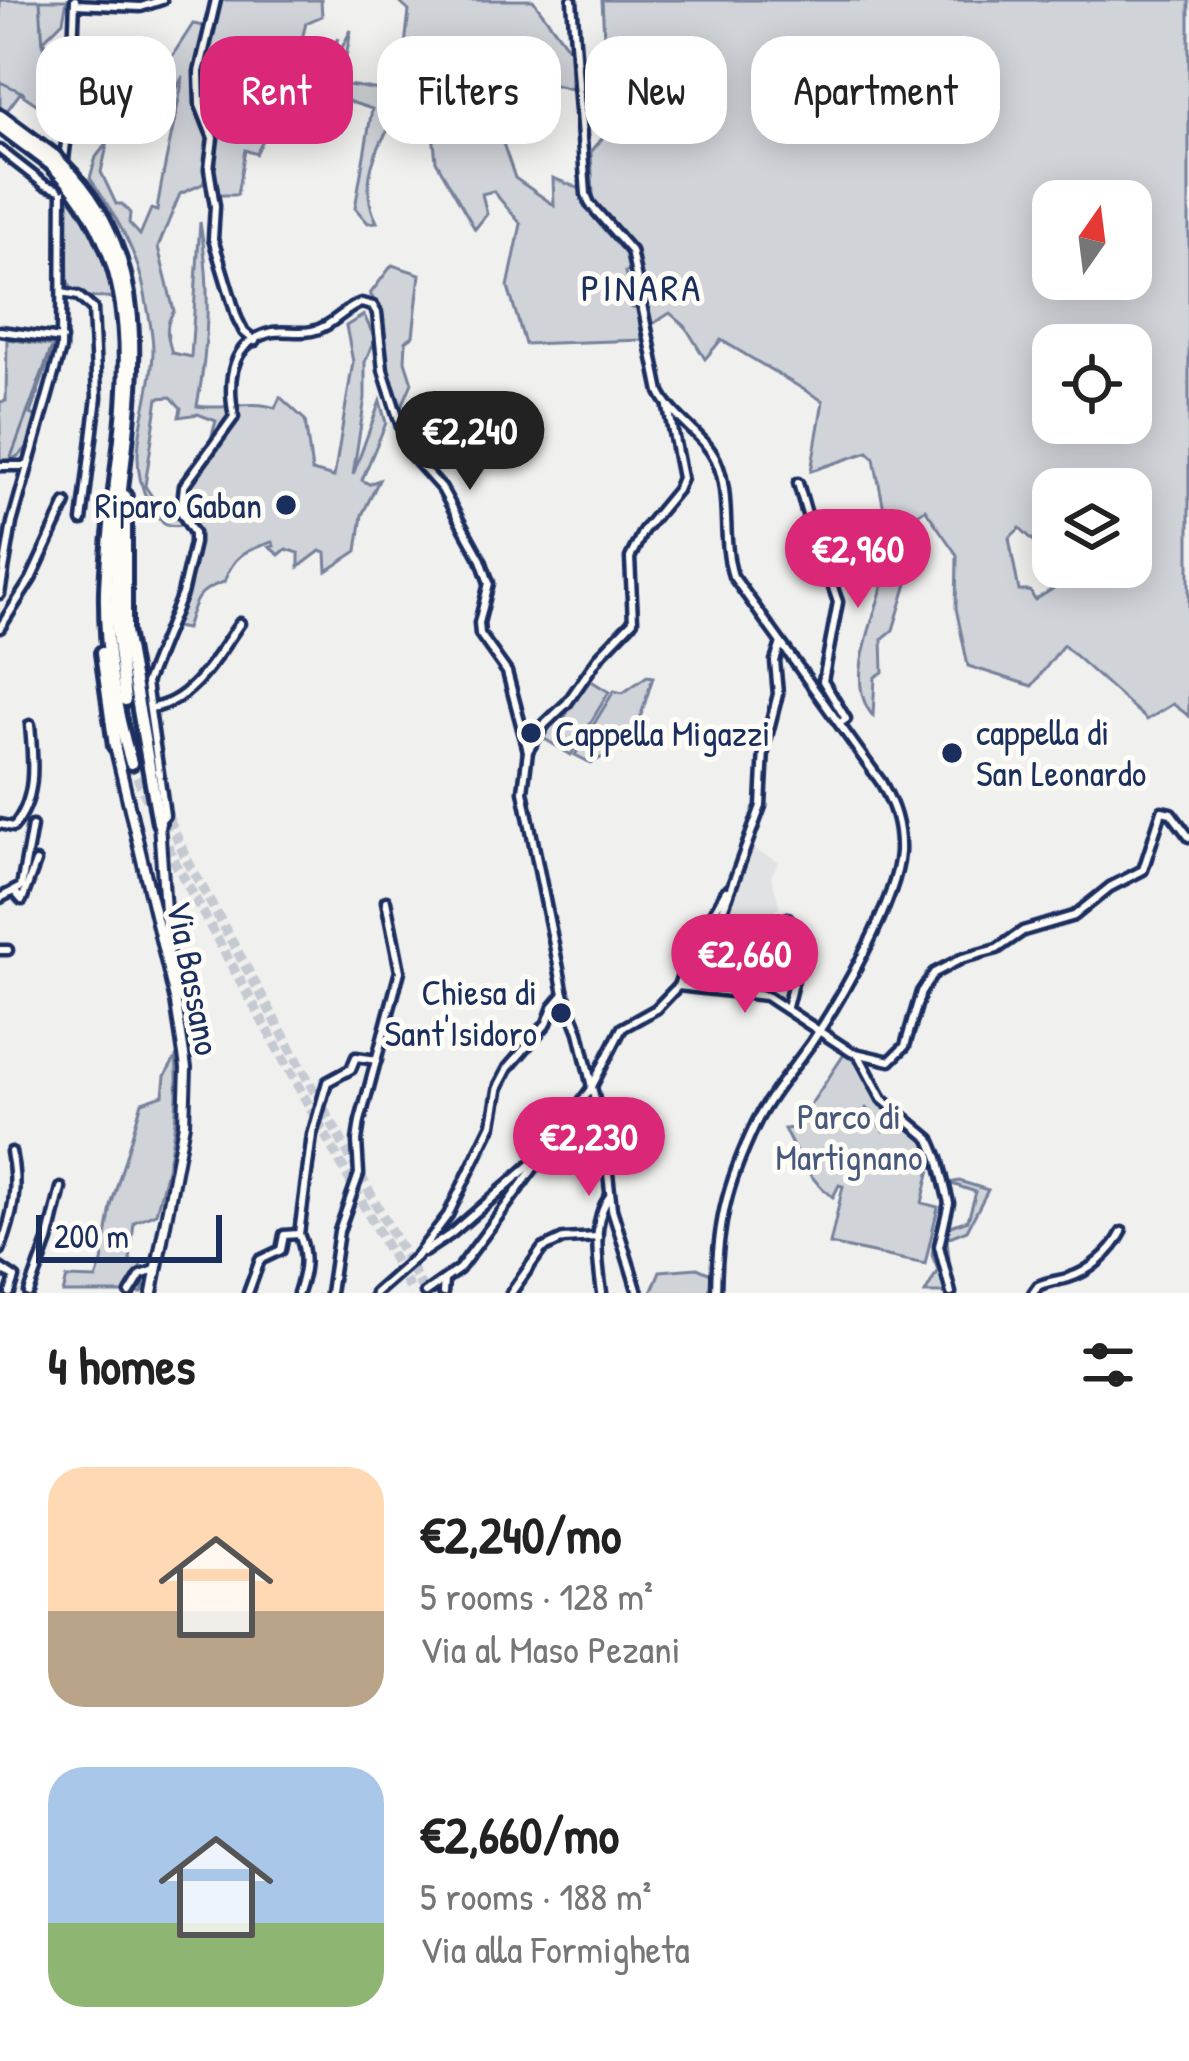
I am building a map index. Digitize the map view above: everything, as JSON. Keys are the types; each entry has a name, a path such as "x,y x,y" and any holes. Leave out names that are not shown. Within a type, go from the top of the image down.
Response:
{"highway":[{"path":"0,116 52,160 90,210 113,257 127,323 109,548 108,645 115,700 131,763"},
{"path":"0,128 52,160"},
{"path":"68,183 112,234 132,303 133,366 115,615 125,700"},
{"path":"123,469 124,631 159,823"},
{"path":"109,548 103,569 101,640 115,746"}],"main road":[{"name":"Via Bassano","path":"115,746 184,1052 185,1110 152,1293"},
{"path":"159,823 162,910 176,1003"}],"street":[{"path":"0,594 9,533 55,380 62,339 75,2 141,7 162,0"},
{"path":"216,0 199,72 200,105 213,138 209,169 215,206 213,239 237,318 255,341"},
{"path":"572,0 586,194 631,251 660,392 714,456 733,576 840,723 897,814 900,851 890,888 847,984 760,1116 737,1164 716,1236 716,1293"},
{"path":"0,150 45,184 68,183"},
{"path":"62,293 77,296 93,309 97,397 82,521"},
{"path":"159,823 165,815 146,683 182,594 194,543 194,533 181,512 184,486 234,417 232,366 267,333 313,331 355,304 373,306 388,391 409,452 442,489 489,583 480,634 507,672 528,751 523,791 565,994 604,1138 610,1196 638,1293"},
{"path":"0,331 62,339"},
{"path":"528,751 601,654 633,622 630,558 643,531 682,478 668,407"},
{"path":"0,466 28,466"},
{"path":"797,483 808,518 810,552 830,579 838,602 823,680 846,719 840,723"},
{"path":"0,628 31,579 66,503"},
{"path":"150,708 174,703 223,652 240,623"},
{"path":"691,953 707,954 755,828 764,749 778,694 775,661 781,643"},
{"path":"0,824 13,827 19,821 30,792 34,770 30,725"},
{"path":"678,986 766,997 858,1054 886,1062 900,1054 910,1036 921,992 934,973 963,958 997,949 1023,932 1073,916 1110,887 1143,870 1162,811 1171,813 1189,838"},
{"path":"0,898 21,887 32,826"},
{"path":"15,892 22,900 36,862"},
{"path":"425,1293 459,1269 590,1090 622,1028 656,1009 678,986 691,953 729,889"},
{"path":"330,1293 339,1231 359,1174 356,1141 360,1120 400,971 386,901"},
{"path":"787,1007 794,979 788,918"},
{"path":"416,1257 455,1202 492,1124 499,1084 508,1068 565,994"},
{"path":"858,1054 882,1099 930,1139 938,1158 949,1203 939,1246 951,1293"},
{"path":"298,1293 305,1249 299,1234 312,1135 327,1082 351,1070 356,1057 378,1060"},
{"path":"0,1250 15,1197 17,1177 11,1152"},
{"path":"376,1293 537,1159"},
{"path":"29,1293 61,1188"},
{"path":"602,1293 598,1237 604,1202 610,1196"},
{"path":"1033,1293 1038,1286 1091,1266 1114,1247 1122,1232"},
{"path":"248,1293 260,1260 281,1250 284,1234 299,1234"},
{"path":"511,1293 542,1249 577,1236 598,1237"},
{"path":"0,1268 15,1278 10,1293"},
{"path":"130,1293 141,1275 155,1270"},
{"path":"443,1293 444,1280"}],"shaded area":[{"path":"751,848 779,862 771,876 780,907 772,921 765,920 759,940 720,928"}],"green space":[{"path":"0,0 67,0 63,21 48,36 36,36 36,104 20,93 6,112 0,108"},
{"path":"218,0 321,0 322,16 306,23 303,36 200,36 200,144 261,144 256,154 245,150 237,195 217,195 205,177 203,184 180,194 158,247 174,311 167,331 172,353 191,357 200,222 207,314 197,406 275,408 280,397 305,420 312,471 334,477 353,362 346,326 364,315 375,339 365,362 365,398 353,475 380,401 386,423 362,480 369,484 379,480 362,515 357,551 327,571 326,553 320,551 299,567 299,553 286,549 279,555 269,547 274,546 272,542 254,548 236,560 224,582 202,593 186,629 175,627 200,532 192,522 177,526 161,521 141,484 138,447 152,370 150,322 131,248 90,178 96,157 108,144 101,172 116,204 130,213 129,223 140,235 151,209 157,211 170,144 176,144 183,76 176,90 176,50 193,24 214,28","holes":["171,397 181,408 179,417 198,414 216,421 210,443 181,479 187,491 184,512 167,519 145,486 158,398"]},
{"path":"397,0 533,0 560,36 406,36 409,11"},
{"path":"602,0 1189,0 1189,716 1173,704 1147,720 1063,645 1032,686 968,666 956,608 957,555 925,509 917,514 919,544 893,630 882,639 883,672 875,677 873,716 860,680 888,553 874,458 868,452 811,471 823,401 721,340 705,359 685,326 670,313 651,325 640,270 625,272 632,308 638,309 642,340 525,344 508,287 521,224 493,191 482,194 487,214 475,229 436,161 434,144 503,144 515,178 554,205 553,178 593,194 591,152 598,144 727,144 727,36 604,36"},
{"path":"561,38 570,50 571,89 561,87"},
{"path":"353,86 377,90 377,144 381,144 369,194 377,222 368,223 355,208 372,109 353,103"},
{"path":"66,185 102,239 120,297 84,296 68,283"},
{"path":"392,265 420,274 413,336 406,341 405,361 412,383 399,413 386,370 381,310 370,294"},
{"path":"7,339 54,346 30,414 38,417 30,441 17,457 0,462 0,402 6,401"},
{"path":"647,676 653,677 633,741 591,763 575,755 614,691 623,693"},
{"path":"588,679 609,692 571,755 543,738 557,715 564,718"},
{"name":"Parco di Martignano","path":"845,1053 878,1095 924,1136 933,1157 922,1203 938,1207 925,1264 830,1244 843,1186 839,1185 833,1197 825,1191 804,1166 784,1129 795,1128"},
{"path":"176,1057 176,1116 161,1194 156,1213 134,1222 130,1261 140,1264 142,1293 63,1293 67,1278 96,1279 111,1206 142,1102 163,1095 165,1076"},
{"path":"959,1181 988,1190 967,1230 947,1238 952,1293 925,1293 938,1270 932,1255 936,1231 968,1220 976,1192 949,1183"},
{"path":"697,1268 711,1274 710,1293 651,1293 660,1271"}],"waterway":[{"path":"40,0 42,36"},
{"path":"0,82 24,93"},
{"path":"11,457 51,349"},
{"path":"866,1108 884,1131"}],"tunnel":[{"path":"125,700 146,766"},
{"path":"131,763 175,862 412,1293"},
{"path":"163,805 185,856 425,1293"}],"place":[{"name":"Riparo Gaban","path":"286,505"},
{"name":"Cappella Migazzi","path":"531,733"},
{"name":"cappella di San Leonardo","path":"952,753"},
{"name":"Chiesa di Sant'Isidoro","path":"561,1013"}],"district":[{"name":"PINARA","path":"642,287"}]}
